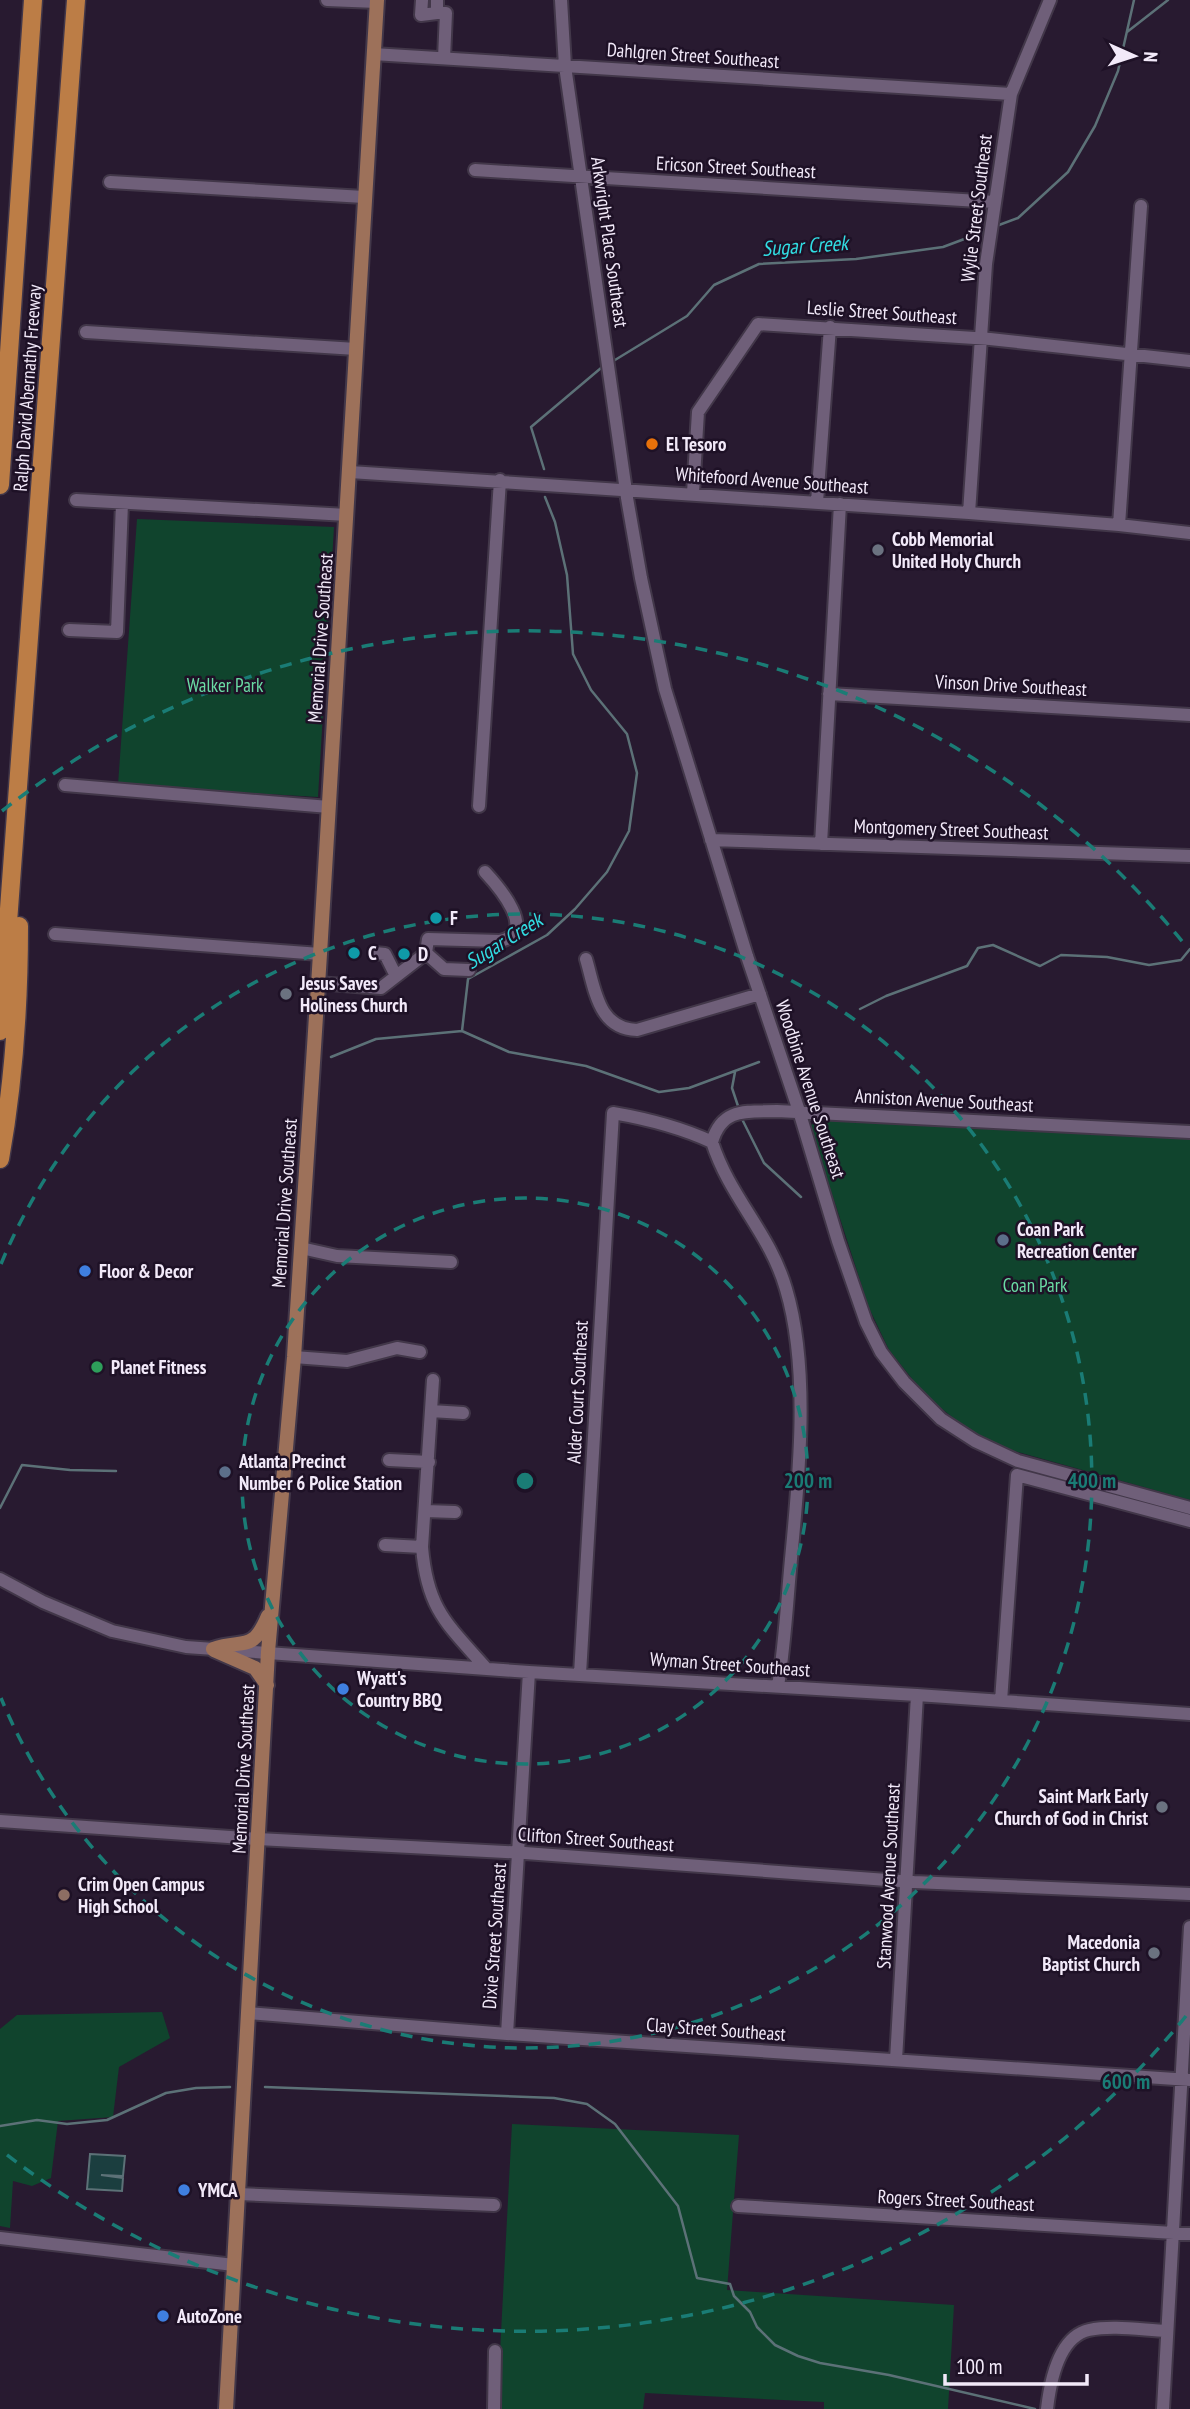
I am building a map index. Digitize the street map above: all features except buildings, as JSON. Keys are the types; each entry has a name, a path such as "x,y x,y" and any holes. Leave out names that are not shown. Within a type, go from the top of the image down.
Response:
{"highway":[{"path":"27,0 27,77"},
{"name":"Ralph David Abernathy Freeway","path":"0,485 33,0"},
{"name":"Ralph David Abernathy Freeway","path":"0,1031 76,6"},
{"path":"0,1159 18,1019 18,797"}],"main road":[{"name":"Memorial Drive Southeast","path":"226,2409 268,1652 301,1248 377,1"},
{"path":"213,1649 239,1646 256,1637 262,1630 272,1605"},
{"path":"213,1649 255,1668 267,1685"}],"street":[{"path":"327,0 377,1"},
{"path":"422,0 421,15 437,6 446,13 444,58"},
{"name":"Arkwright Place Southeast","path":"561,0 565,66 626,489"},
{"name":"Wylie Street Southeast","path":"969,513 986,264 1011,94 1050,0"},
{"name":"Dahlgren Street Southeast","path":"373,54 1011,94"},
{"name":"Ericson Street Southeast","path":"475,170 995,202"},
{"path":"110,182 364,197"},
{"path":"1119,525 1141,206"},
{"name":"Leslie Street Southeast","path":"693,493 698,412 758,324 982,339 1190,361"},
{"path":"817,502 830,327"},
{"path":"86,332 356,349"},
{"name":"Whitefoord Avenue Southeast","path":"350,472 969,513 1190,533"},
{"path":"479,806 500,480"},
{"name":"Woodbine Avenue Southeast","path":"626,489 641,578 665,689 838,1241 866,1322 881,1352 904,1382 941,1419 975,1441 1018,1461 1190,1508"},
{"path":"76,500 347,514"},
{"path":"69,630 117,632 122,503"},
{"path":"821,844 840,504"},
{"name":"Vinson Drive Southeast","path":"830,694 1190,715"},
{"path":"65,785 329,807"},
{"name":"Montgomery Street Southeast","path":"711,840 1190,856"},
{"path":"318,983 381,988 426,953 428,939 508,940 514,932 515,915 502,891 485,872"},
{"path":"55,934 320,954"},
{"path":"375,953 385,954 396,976"},
{"path":"426,953 444,969 469,970"},
{"path":"586,958 605,1016 612,1024 629,1030 637,1030 760,994"},
{"name":"Anniston Avenue Southeast","path":"712,1142 718,1125 736,1114 799,1111 1190,1132"},
{"name":"Alder Court Southeast","path":"580,1674 613,1113 688,1130 712,1142"},
{"path":"712,1142 726,1180 769,1247 780,1270 793,1314 800,1428 799,1473 778,1686"},
{"path":"301,1248 337,1256 450,1262"},
{"path":"293,1357 347,1361 397,1348 420,1352"},
{"path":"433,1380 422,1547 426,1578 445,1623 485,1667"},
{"path":"431,1410 463,1413"},
{"path":"389,1460 429,1462"},
{"path":"1001,1701 1017,1475 1190,1521"},
{"path":"425,1511 455,1512"},
{"path":"385,1545 422,1547"},
{"name":"Wyman Street Southeast","path":"0,1578 43,1602 112,1632 164,1644 529,1672 1190,1714"},
{"name":"Dixie Street Southeast","path":"507,2034 529,1672"},
{"name":"Stanwood Avenue Southeast","path":"896,2060 917,1695"},
{"name":"Clifton Street Southeast","path":"0,1821 519,1853 907,1881 1190,1894"},
{"path":"1163,2409 1173,2233 1186,2080 1190,1927"},
{"name":"Clay Street Southeast","path":"248,2012 507,2034 1186,2080"},
{"path":"238,2194 494,2205"},
{"name":"Rogers Street Southeast","path":"738,2206 1190,2234"},
{"path":"0,2238 233,2265"},
{"path":"1047,2409 1055,2365 1069,2343 1086,2331 1167,2330"},
{"path":"494,2409 495,2351"}],"green space":[{"name":"Walker Park","path":"137,519 334,527 318,797 118,785"},
{"name":"Coan Park","path":"818,1119 1190,1136 1190,1500 1011,1450 978,1435 925,1395 889,1350 869,1308 810,1126"},
{"path":"162,2012 170,2038 119,2067 113,2117 58,2121 51,2178 32,2186 13,2181 10,2228 0,2226 0,2029 17,2015"},
{"path":"512,2124 739,2135 727,2290 954,2305 948,2409 824,2409 824,2402 645,2393 643,2409 497,2409"}],"shaded area":[{"path":"90,2154 125,2156 123,2176 101,2175 123,2178 122,2191 87,2189"}],"waterway":[{"name":"Sugar Creek","path":"999,225 1018,218 1068,172 1095,126 1118,71 1134,0"},
{"name":"Sugar Creek","path":"1127,32 1168,0"},
{"name":"Sugar Creek","path":"615,360 687,316 714,285 759,264 856,259 943,247 983,232"},
{"name":"Sugar Creek","path":"544,469 531,427 601,368"},
{"name":"Sugar Creek","path":"462,1031 468,979 547,935 575,909 607,872 629,831 637,773 627,734 591,690 573,654 567,575 555,522 545,497"},
{"path":"860,1009 886,996 967,966 978,948 993,945 1040,966 1061,955 1107,957 1149,965 1181,960 1190,949"},
{"path":"331,1057 376,1039 462,1031 509,1052 586,1066 659,1092 689,1088 759,1062"},
{"path":"735,1072 732,1088 738,1106"},
{"path":"743,1121 764,1163 801,1197"},
{"name":"Sugar Creek","path":"0,1508 22,1465 116,1471"},
{"path":"0,2126 37,2120 67,2124 107,2120 166,2093 196,2088 230,2087"},
{"path":"265,2087 554,2098 587,2104 615,2124 678,2206 697,2278 730,2284 734,2296 750,2312 757,2327 775,2345 820,2363 889,2375 1035,2409"}],"place":[{"name":"El Tesoro","path":"652,444"},
{"name":"Cobb Memorial United Holy Church","path":"878,550"},
{"name":"F","path":"436,918"},
{"name":"C","path":"354,953"},
{"name":"D","path":"404,954"},
{"name":"Jesus Saves Holiness Church","path":"286,994"},
{"name":"Coan Park Recreation Center","path":"1003,1240"},
{"name":"Floor & Decor","path":"85,1271"},
{"name":"Planet Fitness","path":"97,1367"},
{"name":"Atlanta Precinct Number 6 Police Station","path":"225,1472"},
{"name":"Wyatt's Country BBQ","path":"343,1689"},
{"name":"Saint Mark Early Church of God in Christ","path":"1162,1807"},
{"name":"Crim Open Campus High School","path":"64,1895"},
{"name":"Macedonia Baptist Church","path":"1154,1953"},
{"name":"YMCA","path":"184,2190"},
{"name":"AutoZone","path":"163,2316"}]}
